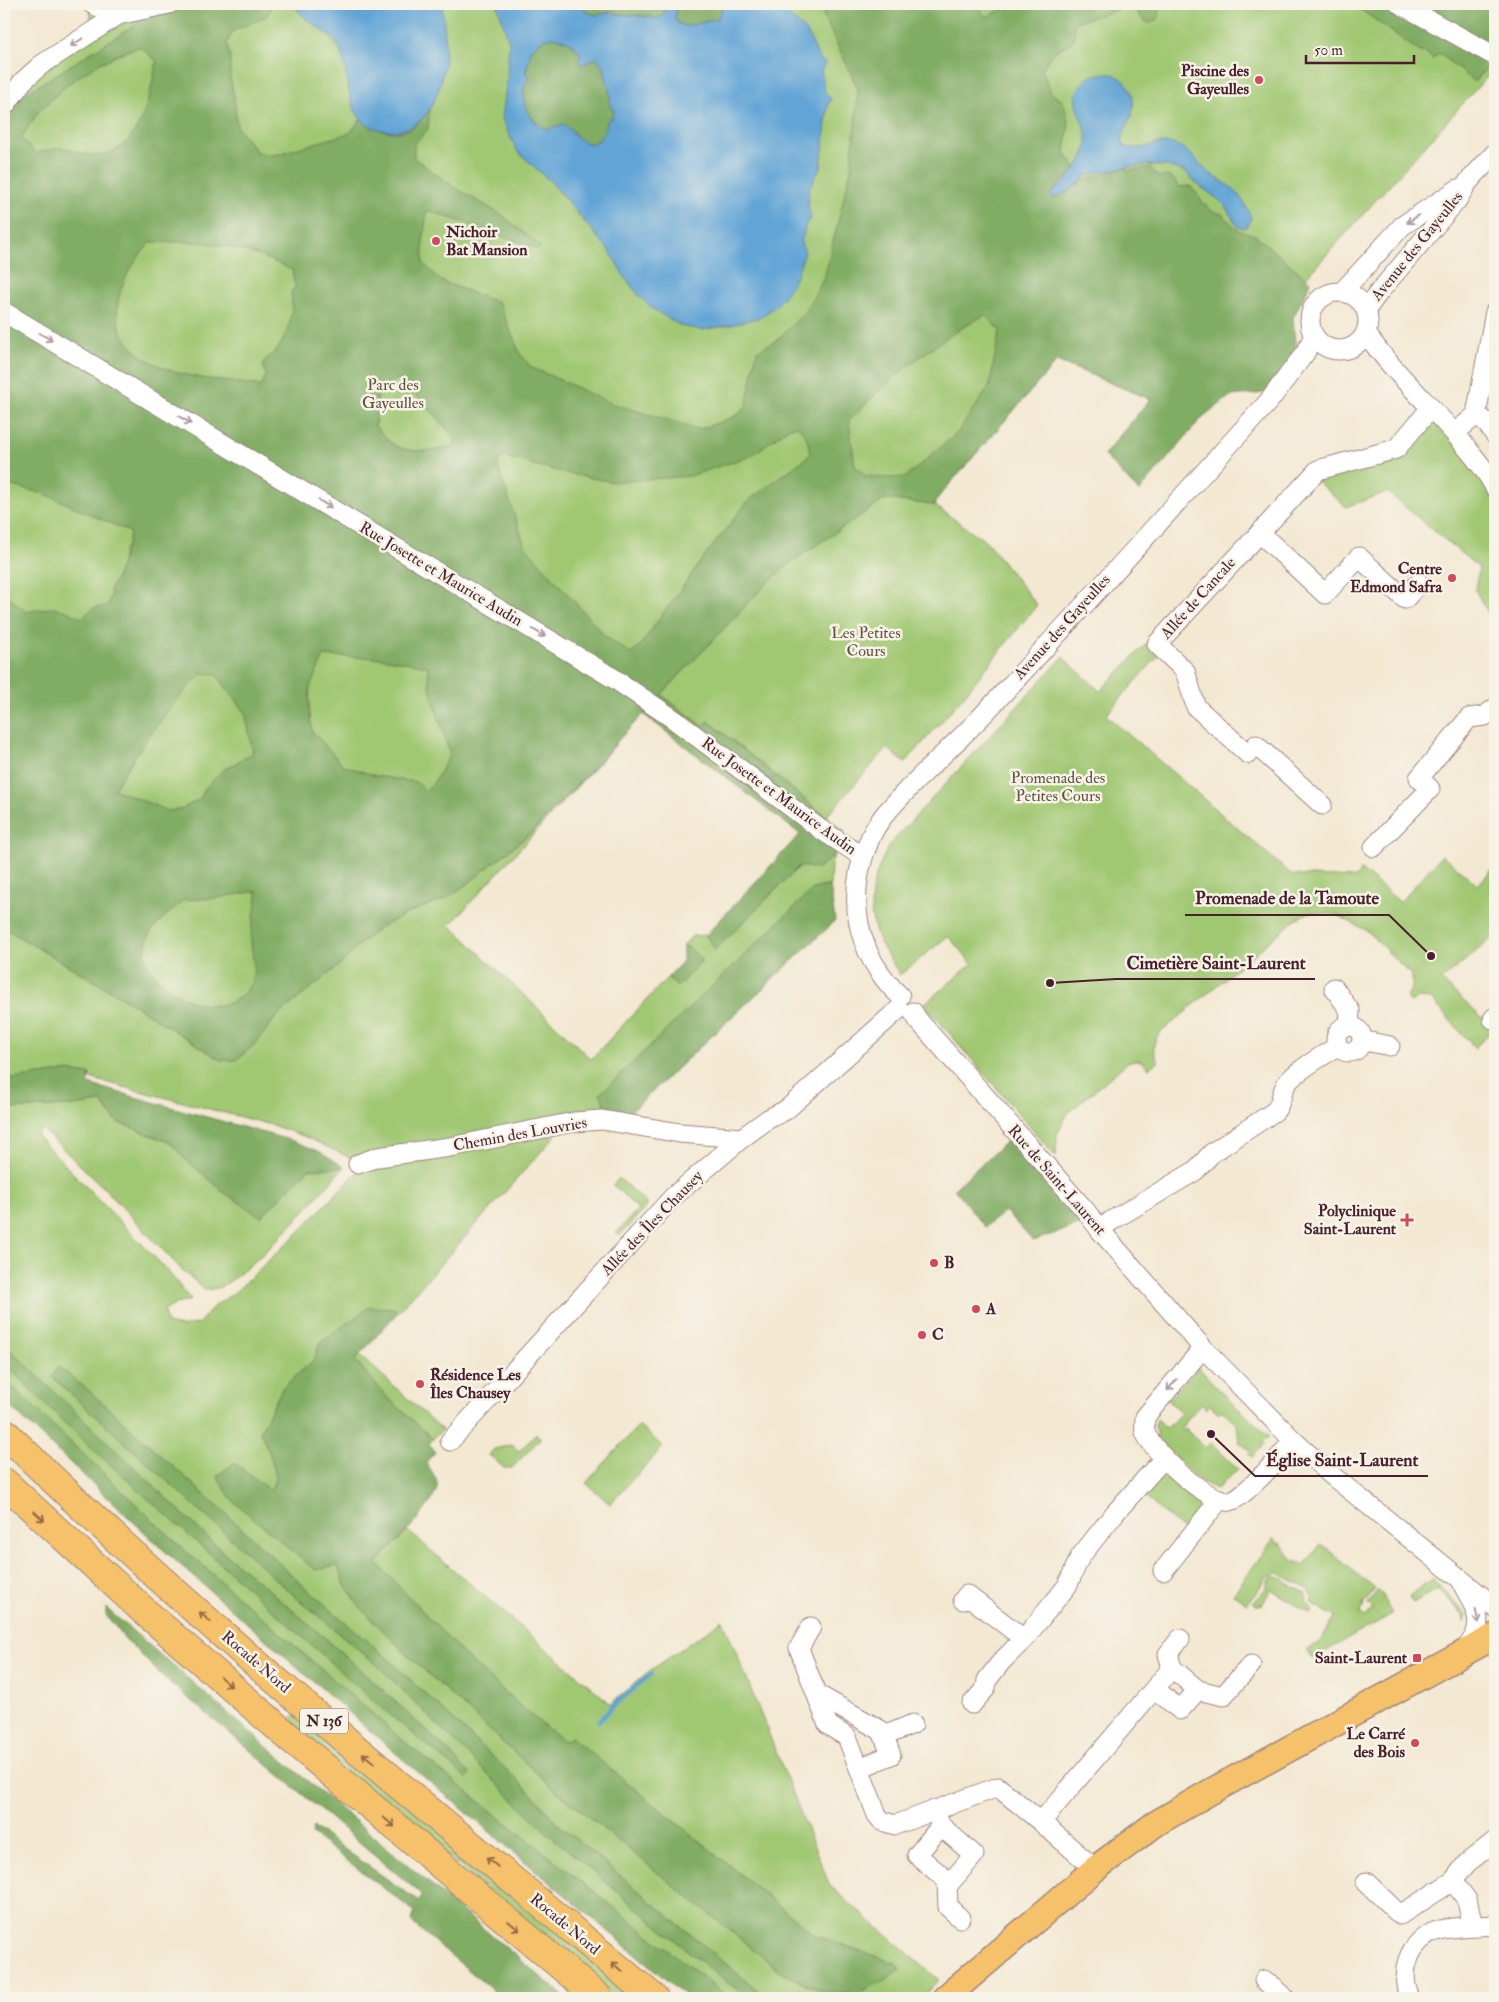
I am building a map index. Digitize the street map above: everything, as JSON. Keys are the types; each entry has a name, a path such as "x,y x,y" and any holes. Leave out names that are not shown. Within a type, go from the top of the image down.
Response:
{"highway":[{"name":"Rocade Nord","path":"4,1432 166,1584 328,1724 654,1998"},
{"name":"N 136","path":"4,1482 144,1611 599,1998"}],"main road":[{"path":"945,1998 1095,1869 1155,1824 1210,1792 1483,1646"}],"street":[{"path":"92,4 118,16"},
{"path":"4,108 24,81 41,65 118,16 169,4"},
{"path":"1400,4 1495,56"},
{"name":"Avenue des Gayeulles","path":"1366,310 1457,200 1468,182 1495,152"},
{"name":"Avenue des Gayeulles","path":"1342,292 1402,226 1468,182"},
{"name":"Avenue des Gayeulles","path":"863,858 869,840 889,810 978,719 1269,401 1305,354 1314,336 1310,323 1314,305 1328,294 1342,292 1356,298 1366,310 1368,321 1366,333"},
{"name":"Rue Josette et Maurice Audin","path":"4,312 613,678 672,718 820,829 863,858"},
{"path":"1455,433 1476,414 1495,312"},
{"path":"1407,383 1352,347 1366,333 1407,383 1455,433 1491,478 1495,488"},
{"path":"1314,336 1325,346 1332,349"},
{"name":"Avenue des Gayeulles","path":"1269,401 1321,355 1332,349 1352,347"},
{"name":"Allée de Cancale","path":"1322,805 1256,745 1248,754 1196,707 1185,670 1156,644 1318,470 1396,448 1431,408"},
{"path":"1476,414 1485,421 1495,435"},
{"path":"1260,533 1325,594 1359,557 1405,598 1419,583"},
{"path":"1374,847 1430,789 1419,778 1444,746 1469,718 1485,716 1495,708"},
{"name":"Rue de Saint-Laurent","path":"863,858 857,900 861,934 869,956 904,1006 1085,1210 1100,1230 1203,1348 1293,1440 1330,1474 1495,1606"},
{"path":"1334,988 1350,1011 1355,1032"},
{"name":"Allée des Îles Chausey","path":"450,1441 669,1201 742,1138 768,1119 786,1110 904,1006"},
{"path":"1100,1230 1111,1221 1195,1171 1212,1153 1275,1111 1279,1107 1286,1085 1292,1077 1338,1046 1336,1039 1342,1028 1355,1032 1365,1041 1390,1046"},
{"name":"Chemin des Louvries","path":"358,1164 378,1157 442,1148 574,1122 602,1120 680,1133 742,1138"},
{"path":"1203,1348 1145,1417 1145,1432 1164,1458 1196,1487 1220,1500 1229,1501 1240,1497 1293,1440"},
{"path":"972,1704 986,1688 987,1680 1024,1639 1067,1586 1080,1557 1115,1513 1164,1458"},
{"path":"1163,1571 1220,1500"},
{"name":"Rue de Saint-Laurent","path":"1460,1577 1475,1608 1479,1623 1476,1636 1483,1646"},
{"path":"963,1600 967,1595 1024,1639"},
{"path":"811,1627 800,1648 819,1702 828,1725 847,1737 877,1815 882,1822 895,1825 937,1818 998,1787 1002,1788 1095,1869"},
{"path":"1180,1639 1168,1654 1172,1668 1198,1690 1223,1696 1251,1665"},
{"path":"1041,1822 1172,1668"},
{"path":"1155,1688 1180,1710 1198,1690"},
{"path":"819,1702 822,1697 882,1731 891,1755 860,1768"},
{"path":"884,1736 913,1724"},
{"path":"937,1818 974,1855 950,1883 917,1855 937,1818"},
{"path":"1366,1882 1400,1915 1453,1881 1467,1863 1495,1840"},
{"path":"947,1881 948,1907 960,1918"},
{"path":"1453,1881 1467,1900 1473,1926"},
{"path":"1408,1998 1405,1986 1407,1959 1412,1950 1431,1933 1444,1929 1495,1925"},
{"path":"1264,1980 1285,1998"}],"green space":[{"name":"Parc des Gayeulles","path":"90,4 1495,4 1495,68 1303,281 1150,399 1057,361 940,495 880,495 763,577 376,913 234,1057 4,899 4,92 27,64 91,22"},
{"path":"144,4 273,4 267,16 233,31 227,43 237,127 257,152 274,155 350,133 361,119 384,131 404,131 416,125 430,109 428,129 414,144 414,158 454,187 502,215 541,247 538,250 427,210 423,242 423,263 441,281 499,303 520,354 531,367 613,404 699,429 737,415 746,407 757,351 777,340 803,314 825,275 851,169 858,89 820,8 821,4 977,4 986,17 1013,4 1155,4 1160,9 1158,19 1150,23 1142,19 1132,6 1074,22 1074,37 1070,44 1056,50 1046,62 1042,70 1052,94 1063,101 1069,122 1065,153 1075,167 1051,196 1054,198 1070,190 1083,180 1125,168 1127,171 1151,168 1158,177 1168,176 1173,178 1178,187 1190,186 1212,211 1222,214 1238,230 1255,235 1311,282 1293,318 1296,354 1266,393 1230,396 1199,421 1139,492 1104,455 1150,399 1057,361 940,495 934,505 885,499 793,561 768,582 661,695 703,726 708,721 845,832 834,855 818,869 799,866 715,950 706,935 800,834 643,714 533,831 470,882 447,898 408,913 383,926 363,941 343,962 277,1016 253,1046 236,1060 221,1060 120,996 4,928 4,593 26,612 54,608 81,618 94,608 108,605 111,595 110,588 122,563 130,532 45,494 4,484 4,107 138,23","holes":["140,47 157,61 148,101 137,128 129,140 119,148 99,155 87,155 61,148 35,153 21,138 39,111 68,84 98,64","151,242 189,242 220,245 257,255 292,270 295,288 291,291 292,307 287,331 275,352 264,362 266,375 261,386 207,379 181,373 156,364 137,352 125,339 119,323 118,307 121,290 138,257","985,315 1000,330 989,387 958,432 906,477 866,476 855,466 849,421 896,376 949,336","398,379 430,410 455,440 453,446 447,448 426,451 404,449 386,438 375,426 378,387","797,426 805,436 810,455 748,501 701,561 639,647 631,654 605,636 525,546 499,471 498,460 505,457 565,473 613,482 690,476 751,456 790,427","324,656 381,658 427,666 431,693 450,755 432,785 426,791 416,782 376,776 343,765 312,731 309,707 310,687","202,673 216,674 245,712 253,753 223,770 206,787 200,799 181,809 168,811 114,789 144,743","257,891 251,934 254,964 253,976 248,988 238,998 226,1004 212,1005 184,998 171,991 160,981 146,963 145,948 151,932 183,900 216,898"]},
{"path":"581,4 669,4 662,16 657,19 650,16 608,13 596,15 586,12"},
{"path":"678,4 719,4 722,9 717,19 686,26 678,23 675,17"},
{"path":"1353,4 1495,4 1495,60 1474,82 1439,53 1433,59 1426,53 1420,52"},
{"path":"552,37 569,42 581,54 596,58 604,66 610,106 614,111 603,134 599,139 589,144 583,142 572,130 547,130 539,126 526,111 523,95 530,50 544,39"},
{"path":"1435,419 1486,481 1495,502 1495,624 1475,590 1479,568 1387,492 1346,507 1314,479 1400,451"},
{"name":"Les Petites Cours","path":"885,499 934,505 987,542 1037,605 962,698 905,763 887,748 826,817 709,721 703,726 661,695 768,582 793,561"},
{"name":"Promenade des Petites Cours","path":"1148,642 1160,654 1106,715 1292,875 1355,878 1361,870 1400,902 1442,855 1478,885 1495,866 1495,936 1441,980 1480,1016 1495,1027 1475,1048 1431,999 1418,998 1411,1003 1406,997 1412,987 1411,975 1367,931 1337,915 1310,912 1296,919 1159,1034 1154,1048 1159,1061 1149,1068 1140,1060 1128,1062 1068,1113 1057,1135 1056,1157 924,1004 972,964 948,936 900,975 878,938 872,913 872,890 879,867 890,844 1063,657 1100,691"},
{"path":"617,743 450,925 591,1059 668,977 677,987 690,948 683,946 692,936 706,935 715,950 800,866 818,869 834,855 831,865 830,885 813,889 608,1112 355,1160 306,1137 272,1125 89,1078 90,1074 4,1080 4,928 120,996 221,1060 236,1060 253,1046 277,1016 343,962 363,941 383,926 408,913 447,898 470,882 533,831"},
{"path":"830,885 835,921 625,1117 608,1112 600,1094 813,889"},
{"path":"683,946 690,948 702,961 677,987 668,977 683,961"},
{"path":"69,1071 90,1074 88,1084 293,1141 321,1152 344,1167 309,1169 261,1217 225,1193 185,1159 171,1143 117,1122 101,1102 73,1106 4,1109 4,1080"},
{"path":"101,1102 117,1122 171,1143 185,1159 304,1173 309,1169 344,1167 290,1227 245,1270 225,1285 205,1290 181,1269 102,1186 41,1128 37,1136 166,1269 191,1300 176,1304 164,1311 167,1324 182,1327 199,1323 213,1307 234,1293 365,1166 556,1135 398,1312 393,1308 319,1344 314,1360 283,1387 260,1432 270,1454 276,1476 271,1491 234,1463 217,1477 338,1565 345,1586 401,1649 554,1789 784,1974 821,1991 856,1994 901,1968 897,1964 815,1935 571,1737 563,1741 520,1706 465,1656 376,1563 408,1531 611,1704 648,1672 723,1620 830,1886 939,1980 921,1998 767,1998 558,1824 531,1793 384,1655 309,1591 87,1390 58,1367 53,1377 298,1599 375,1663 546,1831 706,1966 748,1998 729,1998 414,1750 180,1546 4,1379 4,1363 117,1470 233,1574 470,1775 447,1750 358,1667 225,1554 4,1344 4,1109 73,1106"},
{"path":"1009,1139 1082,1224 1033,1241 1005,1211 985,1227 954,1189"},
{"path":"619,1178 648,1205 619,1236 616,1233 638,1209 613,1185"},
{"path":"369,1307 393,1308 398,1312 355,1360 386,1396 433,1439 429,1444 435,1452 426,1462 437,1483 436,1491 423,1513 377,1563 465,1656 520,1706 563,1741 571,1737 815,1935 897,1964 901,1969 887,1979 856,1994 821,1991 784,1974 554,1789 401,1649 361,1608 345,1585 338,1566 315,1570 232,1500 217,1476 234,1463 271,1491 276,1476 270,1454 260,1432 283,1387 314,1360 319,1344"},
{"path":"4,1344 225,1554 358,1667 447,1750 470,1775 467,1778 385,1711 75,1433 4,1363"},
{"path":"360,1355 442,1430 433,1439 386,1396 355,1360"},
{"path":"58,1367 87,1389 309,1591 384,1655 531,1793 558,1824 767,1998 748,1998 706,1966 546,1832 375,1663 298,1599 52,1377"},
{"path":"1198,1367 1230,1401 1269,1436 1262,1443 1264,1445 1252,1457 1248,1454 1251,1451 1239,1442 1237,1424 1222,1410 1219,1413 1210,1405 1206,1409 1201,1404 1189,1417 1182,1429 1184,1431 1186,1429 1205,1448 1211,1443 1238,1469 1217,1489 1198,1480 1157,1439 1155,1427 1157,1419 1167,1428 1181,1413 1168,1400"},
{"path":"4,1379 180,1546 414,1750 729,1998 688,1998 399,1756 169,1555 4,1401"},
{"path":"639,1425 663,1447 610,1504 586,1483"},
{"path":"536,1434 541,1438 512,1468 504,1468 489,1455 494,1449 512,1445 519,1451"},
{"path":"1158,1478 1174,1479 1207,1502 1185,1531 1144,1496"},
{"path":"1274,1538 1279,1544 1281,1543 1293,1561 1305,1564 1321,1544 1375,1589 1363,1604 1364,1607 1359,1614 1366,1618 1373,1608 1367,1604 1378,1590 1383,1595 1392,1614 1312,1659 1307,1650 1319,1643 1335,1617 1311,1603 1312,1597 1308,1589 1278,1573 1267,1576 1247,1604 1233,1594"},
{"path":"1272,1576 1283,1579 1295,1588 1305,1592 1306,1604 1313,1609 1310,1613 1271,1589 1262,1605 1258,1606 1253,1602 1266,1588"},
{"path":"1432,1578 1466,1614 1464,1622 1463,1615 1440,1590 1413,1603 1409,1597"},
{"path":"106,1608 266,1746 566,1998 502,1998 411,1922 415,1912 312,1834 314,1828 420,1902 421,1894 164,1678 127,1641 106,1615"},
{"path":"297,1711 639,1998 615,1998 288,1722"}],"water":[{"path":"294,4 442,4 445,55 440,84 428,111 419,121 408,128 394,131 376,128 363,121 351,100 343,60 335,42 302,15"},
{"path":"497,4 581,4 586,12 596,15 608,13 657,19 662,16 669,4 678,4 675,17 678,23 686,26 717,19 722,9 719,4 776,4 807,32 820,60 826,63 821,70 825,92 831,99 828,105 821,167 809,188 808,205 811,219 807,221 801,243 805,252 795,279 776,306 761,317 702,330 681,326 653,309 639,296 624,276 610,252 552,183 517,151 502,119 509,42","holes":["556,38 569,42 579,50 581,54 578,61 581,65 596,58 604,66 610,106 614,111 607,122 603,134 593,143 582,141 563,124 547,130 535,122 527,111 524,91 525,83 531,79 525,72 530,57 530,50 544,39"]},
{"path":"1108,73 1121,78 1132,94 1132,115 1124,133 1123,145 1139,148 1168,143 1182,148 1193,156 1208,172 1238,194 1251,218 1248,226 1244,228 1238,227 1219,200 1184,171 1167,166 1142,165 1100,172 1086,176 1070,190 1054,198 1051,196 1052,192 1063,183 1079,164 1087,143 1085,128 1076,106 1077,92 1081,85 1090,77"}],"waterway":[{"path":"599,1721 613,1706 651,1674"}],"place":[{"name":"Piscine des Gayeulles","path":"1259,80"},
{"name":"Nichoir Bat Mansion","path":"436,241"},
{"name":"Centre Edmond Safra","path":"1452,578"},
{"name":"Promenade de la Tamoute","path":"1431,956"},
{"name":"Cimetière Saint-Laurent","path":"1050,983"},
{"name":"Polyclinique Saint-Laurent","path":"1407,1220"},
{"name":"B","path":"934,1263"},
{"name":"A","path":"976,1309"},
{"name":"C","path":"922,1335"},
{"name":"Résidence Les Îles Chausey","path":"420,1384"},
{"name":"Église Saint-Laurent","path":"1211,1434"},
{"name":"Saint-Laurent","path":"1417,1658"},
{"name":"Le Carré des Bois","path":"1415,1743"}]}
